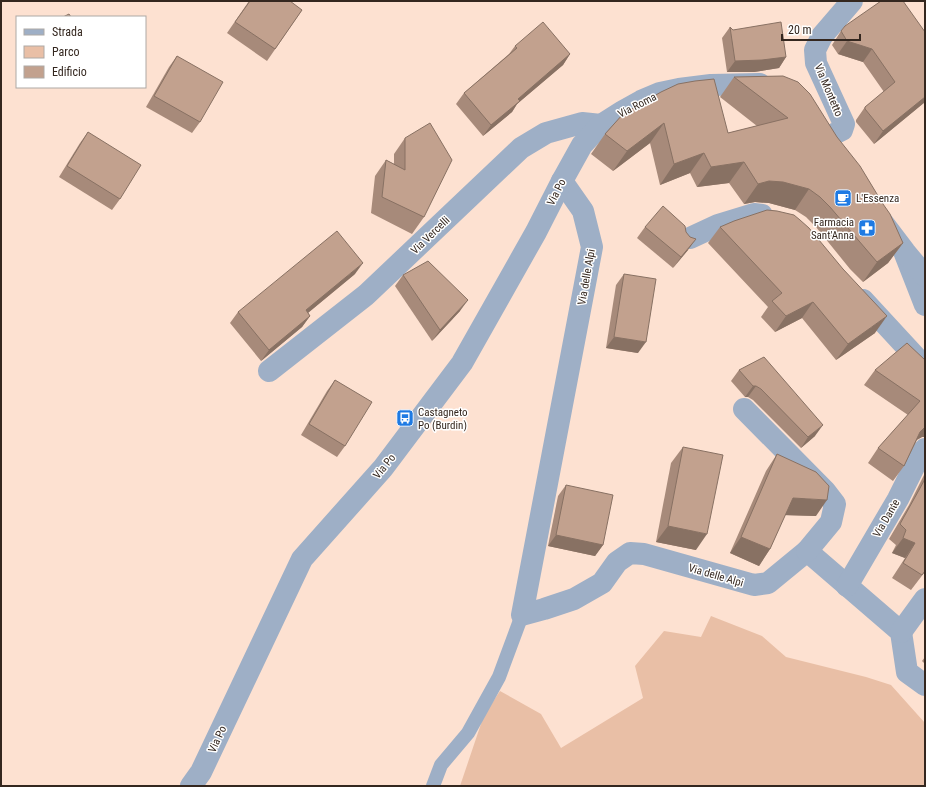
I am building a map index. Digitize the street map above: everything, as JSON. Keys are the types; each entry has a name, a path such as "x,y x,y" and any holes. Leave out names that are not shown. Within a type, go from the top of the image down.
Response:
{"street":[{"name":"Via Montetto","path":"830,136 842,130 844,124 816,63 815,50 822,36 852,1"},
{"name":"Via Roma","path":"582,145 601,124 641,101 660,93 711,85 771,84 778,86"},
{"path":"817,117 841,155"},
{"name":"Via Vercelli","path":"269,371 366,296 521,148 546,133 582,122 601,124"},
{"name":"Via Po","path":"190,786 201,772 302,559 383,468 462,363 536,232 582,145"},
{"name":"Via delle Alpi","path":"562,181 583,211 592,247 522,615 574,599 602,583 617,562 630,553 644,554 754,585 768,583 807,551 831,522 835,504 825,491 744,409"},
{"path":"872,206 879,218 925,276"},
{"path":"690,238 718,225 754,214 781,218"},
{"path":"905,252 925,305"},
{"path":"851,288 925,366"},
{"name":"Via Dante","path":"847,586 925,450"},
{"path":"807,551 901,632 907,672 925,685"},
{"path":"901,632 925,599"}],"lane":[{"name":"Via delle Alpi","path":"433,786 441,765 468,733 499,677 522,615"}],"green space":[{"path":"711,616 762,636 786,657 866,677 891,685 925,723 925,786 460,786 484,715 500,691 541,714 561,748 643,698 635,666 664,631 701,637"}],"building":[{"path":"250,1 290,1 302,10 275,49 235,22"},
{"path":"881,1 903,1 925,32 925,97 883,131 865,107 895,82 872,49 847,41 841,31 845,26"},
{"path":"543,22 570,54 518,99 520,101 491,125 464,93 517,48 515,46"},
{"path":"781,22 786,57 735,61 730,27 733,30"},
{"path":"177,56 223,82 200,122 154,96"},
{"path":"783,76 798,82 810,94 837,137 860,166 890,214 903,243 877,262 830,207 809,189 783,182 769,181 758,184 744,162 711,167 704,153 674,164 664,123 627,151 605,134 623,114 661,92 678,84 714,79 728,133 788,118 734,77"},
{"path":"430,123 452,160 424,217 382,197 386,160 405,170 405,138"},
{"path":"88,132 141,165 120,199 67,166"},
{"path":"663,206 685,226 686,232 690,237 696,239 681,257 645,227"},
{"path":"767,210 794,215 800,220 809,228 843,269 887,316 848,344 813,302 786,316 772,301 782,293 720,227"},
{"path":"337,231 363,263 306,310 310,316 269,350 238,312"},
{"path":"428,261 468,300 440,330 403,275"},
{"path":"624,274 656,279 646,342 614,337"},
{"path":"907,343 925,360 925,427 920,432 904,466 878,448 920,401 875,370"},
{"path":"764,357 823,425 808,437 761,389 753,386 739,370"},
{"path":"335,380 372,402 345,446 309,424"},
{"path":"683,447 723,455 707,534 668,526"},
{"path":"777,454 816,472 829,486 827,500 793,498 770,549 741,537"},
{"path":"925,479 925,571 922,575 903,563 915,543 903,538 906,530 900,524"},
{"path":"566,485 613,495 603,545 556,535"}],"place":[{"name":"L'Essenza","path":"843,198"},
{"name":"Farmacia Sant'Anna","path":"867,228"},
{"name":"Castagneto Po (Burdin)","path":"405,418"}]}
